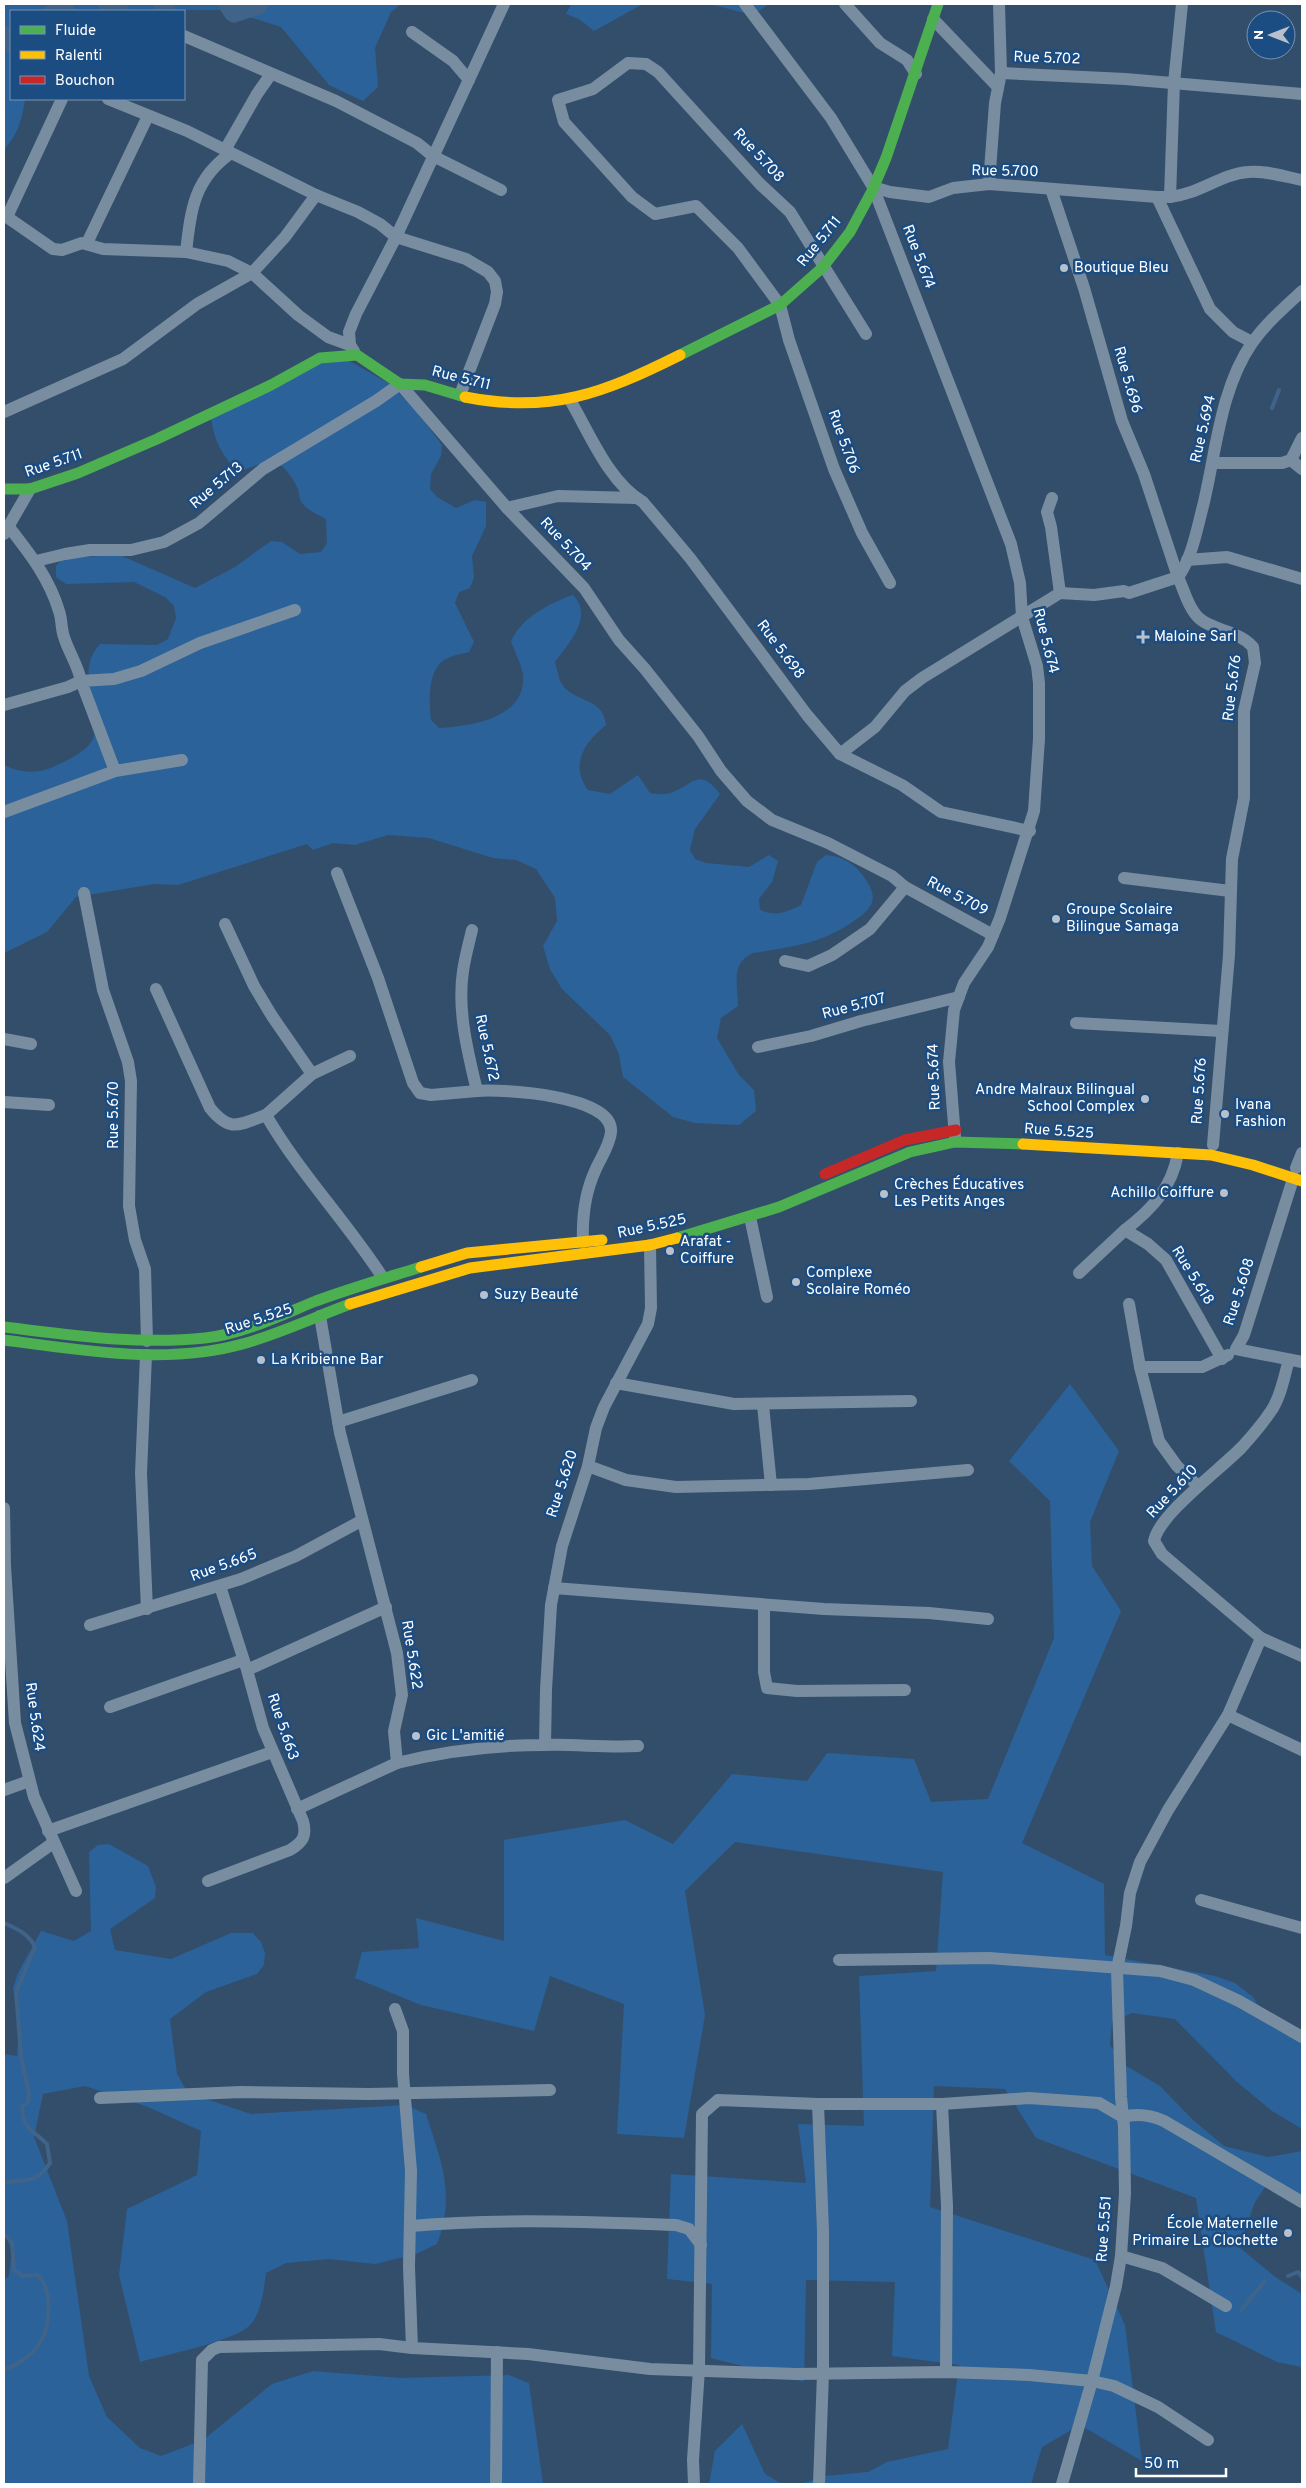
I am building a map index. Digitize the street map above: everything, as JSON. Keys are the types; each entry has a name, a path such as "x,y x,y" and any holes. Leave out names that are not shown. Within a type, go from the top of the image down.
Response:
{"street":[{"path":"353,350 349,332 356,314 396,237 504,4"},
{"path":"745,4 831,118 872,189"},
{"path":"846,4 880,43 907,60 916,74"},
{"name":"Rue 5.711","path":"400,384 425,385 446,393 496,403 521,405 570,400 634,378 780,306 822,267 850,232 886,158 916,74 938,4"},
{"path":"999,4 1001,73"},
{"path":"1182,4 1163,197 1210,309 1233,332 1252,342"},
{"path":"933,20 997,86"},
{"path":"412,32 453,61 469,80"},
{"path":"185,36 352,110 417,143 433,156 501,190"},
{"name":"Rue 5.708","path":"780,306 738,248 696,206 655,214 632,197 564,122 558,100 593,89 628,63 646,64 658,72 760,184 790,212 822,267 866,334"},
{"name":"Rue 5.702","path":"989,184 997,86 1001,73 1091,77 1302,94"},
{"path":"186,252 190,218 199,189 208,173 228,152 257,94 271,74"},
{"path":"62,100 6,216 53,249 62,250 87,243 104,249 186,252 228,261 252,273 298,315 328,337 353,350 400,384 507,508"},
{"path":"110,100 228,152 316,195 358,212 380,224 396,237 466,259 488,272 495,281 497,292 495,304 460,395"},
{"path":"87,243 148,116"},
{"name":"Rue 5.700","path":"872,189 929,197 953,188 989,184 1163,197 1194,192 1228,177 1248,172 1302,178"},
{"name":"Rue 5.674","path":"872,189 1005,528 1017,564 1022,617 1037,666 1039,683 1037,779 1030,831 993,935 959,997 950,1035 948,1062 954,1136"},
{"name":"Rue 5.696","path":"1051,190 1084,288 1122,421 1144,474 1178,577"},
{"path":"4,412 122,360 197,304 252,273 285,236 316,195"},
{"name":"Rue 5.694","path":"1178,577 1187,560 1235,375 1252,342 1269,321 1302,292"},
{"name":"Rue 5.706","path":"780,306 789,340 834,469 862,533 890,583"},
{"name":"Rue 5.711","path":"4,489 30,489 78,473 271,385 320,358 353,350"},
{"name":"Rue 5.713","path":"36,561 90,550 131,550 164,542 199,523 263,469 376,401 400,384"},
{"name":"Rue 5.698","path":"570,400 609,469 636,498 643,502 690,558 808,715 840,754 902,785 941,812 1030,831"},
{"path":"1213,463 1282,464 1291,460 1302,438"},
{"path":"1291,460 1302,469"},
{"path":"30,489 6,531 36,561 51,588 60,613 63,636 78,668 81,681 115,771"},
{"name":"Rue 5.704","path":"507,508 558,496 636,498"},
{"path":"1052,498 1047,512 1051,527 1060,593"},
{"name":"Rue 5.704","path":"507,508 584,588 619,640 678,710 721,771 747,801 772,820 828,843 892,876 906,887"},
{"path":"1187,560 1227,557 1250,562 1302,579"},
{"path":"840,754 875,727 905,691 922,678 1060,593 1094,595 1124,591 1129,593 1178,577"},
{"name":"Rue 5.676","path":"1178,577 1190,604 1200,619 1239,636 1248,642 1255,651 1255,663 1244,711 1244,798 1232,859 1228,955 1213,1145"},
{"path":"4,705 68,687 81,681 114,679 141,671 200,643 295,610"},
{"path":"4,812 115,771 182,760"},
{"path":"337,873 378,978 413,1083 420,1093 431,1095 477,1091"},
{"path":"1124,878 1230,891"},
{"name":"Rue 5.709","path":"786,961 808,966 832,956 870,929 906,887 993,935"},
{"name":"Rue 5.670","path":"84,893 103,990 128,1062 131,1081 129,1206 135,1240 145,1269 147,1341"},
{"path":"225,924 254,986 312,1074"},
{"name":"Rue 5.672","path":"472,930 462,973 462,1008 477,1091 524,1091 555,1096 583,1105 604,1116 610,1124 612,1130 610,1140 594,1172 586,1195 582,1219 583,1242"},
{"path":"156,989 210,1108 220,1121 230,1125 242,1124 266,1115 312,1074 350,1056"},
{"name":"Rue 5.707","path":"758,1047 812,1036 861,1021 959,997"},
{"path":"1076,1023 1221,1031"},
{"path":"4,1039 32,1044"},
{"path":"4,1102 49,1105"},
{"path":"266,1115 278,1137 358,1240 384,1278"},
{"name":"Rue 5.525","path":"817,1178 907,1140 954,1136 1213,1145 1255,1155 1299,1175"},
{"name":"Rue 5.525","path":"4,1340 106,1353 146,1355 208,1351 246,1342 390,1290 470,1268 648,1239 750,1217 954,1136 980,1141 1212,1155 1299,1175"},
{"path":"1079,1273 1161,1198 1176,1170 1178,1153"},
{"name":"Rue 5.608","path":"1302,1153 1299,1175 1244,1335 1236,1349 1302,1362"},
{"name":"Rue 5.525","path":"663,1229 768,1198"},
{"path":"750,1217 767,1298"},
{"name":"Rue 5.618","path":"1124,1230 1148,1244 1166,1260 1222,1360"},
{"name":"Rue 5.525","path":"4,1327 106,1339 147,1341 206,1338 244,1329 384,1278 467,1253 583,1242 648,1239"},
{"name":"Rue 5.620","path":"545,1745 548,1638 554,1588 566,1529 588,1466 596,1428 616,1383 648,1324 651,1308 648,1239"},
{"path":"1128,1304 1140,1367 1160,1441 1176,1466 1198,1486"},
{"name":"Rue 5.622","path":"320,1316 338,1422 361,1521 386,1606 397,1653 402,1695 394,1731 397,1763"},
{"path":"1140,1367 1202,1367 1222,1360 1236,1349"},
{"path":"146,1355 141,1481 147,1608"},
{"name":"Rue 5.610","path":"1289,1360 1272,1410 1242,1447 1198,1486 1155,1535 1154,1541 1157,1548 1261,1638 1302,1656"},
{"path":"338,1422 472,1380"},
{"path":"616,1383 734,1404 911,1401"},
{"path":"763,1405 771,1485"},
{"path":"588,1466 626,1480 676,1487 809,1484 968,1470"},
{"name":"Rue 5.624","path":"4,1508 5,1566 15,1722 29,1780 53,1844 76,1891"},
{"name":"Rue 5.665","path":"90,1625 220,1586 296,1556 361,1521"},
{"name":"Rue 5.663","path":"208,1881 290,1850 300,1844 305,1830 263,1728 220,1586"},
{"path":"554,1588 824,1609 882,1610 988,1619"},
{"path":"764,1604 764,1672 767,1688 797,1692 905,1690"},
{"path":"110,1707 245,1665 386,1606"},
{"name":"Rue 5.551","path":"1062,2484 1092,2380 1116,2286 1121,2256 1124,2193 1123,2116 1117,1969 1126,1926 1130,1893 1140,1862 1168,1810 1228,1714 1261,1638"},
{"path":"1228,1714 1302,1750"},
{"path":"296,1809 397,1763 456,1751 545,1745 612,1748 638,1746"},
{"path":"48,1831 272,1752"},
{"path":"4,1790 29,1780"},
{"path":"4,1878 53,1844"},
{"path":"1201,1900 1302,1928"},
{"path":"839,1960 989,1958 1160,1971 1194,1980 1239,2001 1302,2037"},
{"path":"395,2009 403,2031 405,2093 411,2171 409,2267 412,2348"},
{"path":"100,2098 241,2092 405,2093 550,2090"},
{"path":"694,2484 693,2460 699,2369 702,2114 718,2100 818,2104 942,2104 1030,2098 1099,2103 1123,2116 1134,2114 1151,2116 1164,2121 1302,2202"},
{"path":"818,2104 823,2232 823,2373 819,2484"},
{"path":"942,2104 946,2206 946,2372"},
{"path":"411,2226 465,2221 521,2220 676,2225 689,2229 700,2245"},
{"path":"1121,2256 1162,2268 1226,2306"},
{"path":"199,2484 202,2360 212,2350 240,2346 379,2344 412,2348 497,2352 650,2369 699,2369 795,2374 946,2372 1092,2380 1114,2386 1158,2408 1208,2440"},
{"path":"496,2484 497,2352"}],"shaded area":[{"path":"4,4 401,4 391,12 375,48 378,87 363,101 329,85 281,27 227,10 10,10 10,100 25,100 19,126 4,150"},
{"path":"571,4 643,4 594,31 579,19 566,14"},
{"path":"709,4 769,4 753,15"},
{"path":"344,358 390,384 418,413 442,445 441,456 431,474 430,489 437,497 456,508 475,500 486,502 486,526 472,556 474,578 470,588 459,592 455,603 474,642 469,652 446,659 435,670 431,686 431,720 439,728 452,727 480,722 506,710 516,701 522,689 523,674 511,642 515,633 537,612 573,595 579,603 580,620 572,638 555,662 559,678 564,687 573,694 597,706 604,717 606,725 586,746 580,762 582,780 588,790 610,794 638,775 650,793 670,793 700,779 712,785 720,794 695,829 690,850 695,859 706,863 749,867 769,855 778,861 772,882 759,899 760,910 781,913 801,905 817,862 826,855 843,859 852,865 869,884 873,896 872,902 866,911 854,921 817,940 753,953 741,963 737,975 738,1006 721,1018 717,1038 739,1075 754,1090 756,1111 739,1125 695,1123 673,1117 623,1077 619,1054 610,1035 562,989 550,969 543,946 557,921 555,898 536,869 516,860 493,858 429,838 388,835 355,845 333,843 313,850 307,844 178,885 154,884 76,897 47,932 4,953 4,704 5,765 16,770 35,772 66,761 79,754 93,738 96,726 89,685 89,671 92,657 100,644 157,645 168,639 176,618 174,606 165,597 134,582 66,584 56,577 56,566 64,558 120,555 195,588 235,567 271,541 282,542 300,554 321,552 327,543 326,519 312,512 303,504 291,476 279,464 272,463 257,465 238,472 227,460 220,447 214,434 211,418 316,362"},
{"path":"1070,1384 1119,1451 1090,1522 1092,1566 1121,1611 1022,1843 1104,1884 1105,1955 1215,1976 1235,1983 1253,1997 1265,2017 1302,2034 1302,2129 1272,2111 1237,2082 1175,2019 1132,2013 1112,2022 1110,2045 1123,2064 1160,2086 1192,2119 1224,2146 1268,2157 1302,2151 1302,2198 1272,2177 1255,2202 1239,2247 1274,2276 1302,2294 1302,2367 1277,2362 1216,2332 1196,2198 1036,2138 1005,2089 934,2086 930,2207 1095,2260 1125,2325 1142,2461 1080,2425 1042,2447 1031,2484 801,2484 825,2476 868,2472 887,2462 948,2449 959,2365 892,2356 895,2282 806,2280 804,2382 711,2358 712,2284 667,2279 671,2174 806,2183 798,2124 864,2126 859,1976 936,1971 943,1872 735,1842 685,1891 705,2015 684,2138 617,2134 624,2004 550,1976 534,2031 421,2005 355,1978 362,1952 419,1948 416,1918 504,1941 504,1840 625,1820 673,1844 732,1774 807,1781 827,1753 914,1759 931,1802 988,1799 1054,1638 1050,1501 1009,1461"},
{"path":"109,1844 148,1866 156,1887 155,1898 110,1929 115,1950 171,1959 231,1933 253,1933 261,1942 265,1953 264,1965 257,1974 206,1992 170,2019 177,2074 188,2093 251,2114 406,2105 426,2114 441,2163 446,2194 443,2226 437,2244 416,2254 375,2264 329,2259 286,2263 266,2273 259,2309 248,2327 239,2333 213,2343 140,2362 119,2275 127,2209 197,2175 201,2131 148,2107 85,2086 43,2094 34,2137 67,2221 89,2376 107,2417 140,2448 161,2456 203,2440 272,2384 313,2371 400,2378 509,2375 529,2383 543,2484 4,2484 4,2280 9,2276 12,2250 4,2233 4,2054 17,2056 19,2025 13,1988 18,1973 41,1931 74,1941 91,1931 89,1852 98,1845"},
{"path":"742,2424 765,2474 782,2484 709,2484 715,2451"}],"waterway":[{"path":"56,10 65,4"},
{"path":"108,4 117,10"},
{"path":"164,4 165,10"},
{"path":"229,4 234,12 258,4"},
{"path":"4,36 10,41"},
{"path":"1272,408 1279,390"},
{"path":"4,1923 26,1935 35,1947 16,1992 21,2056 29,2094 28,2102 22,2107 24,2121 27,2126 47,2144 50,2163 35,2178 4,2183"},
{"path":"4,2234 12,2242 14,2270 23,2276 38,2275 43,2282 48,2300 46,2330 38,2346 22,2360 4,2370"},
{"path":"1288,2276 1298,2272 1302,2277"},
{"path":"1241,2310 1265,2281"}],"traffic: fast":[{"path":"680,355 780,305 823,267 850,232 872,191 886,158 938,4"},
{"path":"4,489 30,489 78,473 157,439 271,385 320,358 357,355 400,384 425,385 465,397"},
{"path":"677,1238 779,1207 910,1152 955,1142 1023,1144"},
{"path":"4,1327 129,1340 180,1340 219,1336 276,1318 329,1296 421,1267"},
{"path":"4,1340 125,1354 186,1354 246,1343 285,1330 350,1304"}],"traffic: slow":[{"path":"465,397 496,402 524,403 576,397 626,380 680,355"},
{"path":"1023,1144 1211,1155 1253,1165 1302,1181"},
{"path":"350,1304 470,1268 650,1245 677,1238"},
{"path":"421,1267 467,1253 602,1240"}],"traffic: jam":[{"path":"825,1174 905,1140 956,1130"}],"place":[{"name":"Boutique Bleu","path":"1064,268"},
{"name":"Maloine Sarl","path":"1143,637"},
{"name":"Groupe Scolaire Bilingue Samaga","path":"1056,919"},
{"name":"Andre Malraux Bilingual School Complex","path":"1145,1099"},
{"name":"Ivana Fashion","path":"1225,1114"},
{"name":"Achillo Coiffure","path":"1224,1193"},
{"name":"Crèches Éducatives Les Petits Anges","path":"884,1194"},
{"name":"Arafat - Coiffure","path":"670,1251"},
{"name":"Complexe Scolaire Roméo","path":"796,1282"},
{"name":"Suzy Beauté","path":"484,1295"},
{"name":"La Kribienne Bar","path":"261,1360"},
{"name":"Gic L'amitié","path":"416,1736"},
{"name":"École Maternelle Primaire La Clochette","path":"1288,2233"}]}
